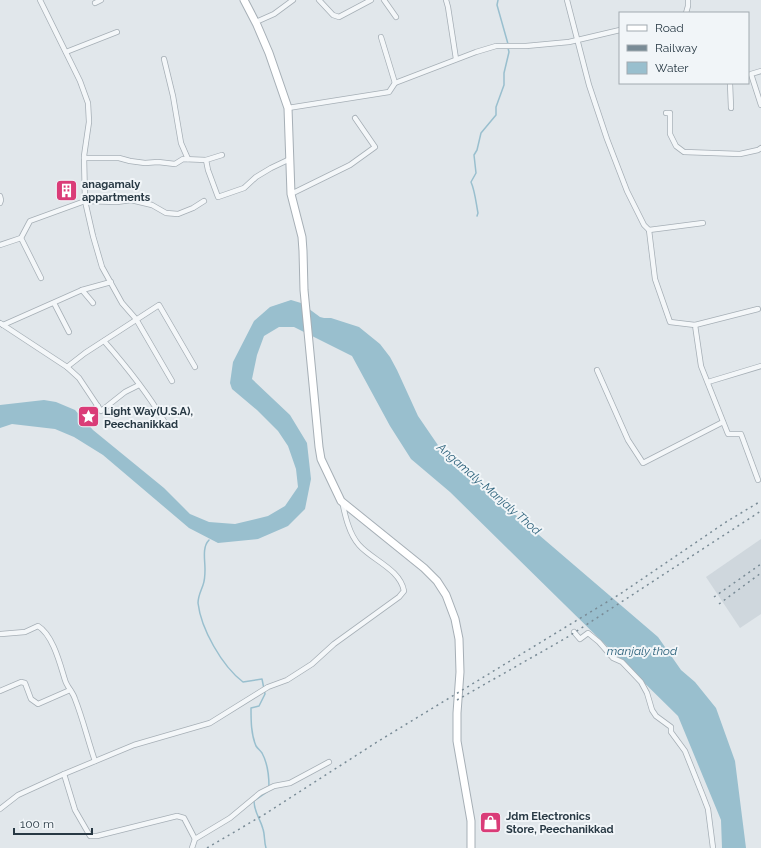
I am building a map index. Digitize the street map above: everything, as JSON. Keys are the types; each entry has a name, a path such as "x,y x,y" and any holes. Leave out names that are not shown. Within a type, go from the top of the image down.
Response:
{"main road":[{"path":"244,0 256,22 269,53 288,108 291,194 302,237 308,339 321,459 341,501 424,568 437,581 446,595 455,619 459,639 460,672 457,713 457,741 471,821 471,848"}],"street":[{"path":"40,0 80,81 89,109 90,122 84,158 85,201 102,267 122,303 136,319 172,381"},
{"path":"96,2 101,0"},
{"path":"256,22 274,14 292,0"},
{"path":"319,0 333,15 339,17 370,0"},
{"path":"446,0 456,59"},
{"path":"567,0 572,23 579,39 589,85 621,177 635,208 644,225 649,230 655,279 670,322 695,325 758,309"},
{"path":"686,12 688,0"},
{"path":"387,1 396,17"},
{"path":"288,108 389,92 395,83 456,59 496,46 526,46 569,42 619,30"},
{"path":"66,52 117,32"},
{"path":"381,37 395,83"},
{"path":"164,59 173,96 181,143 188,159"},
{"path":"761,71 750,73 761,105"},
{"path":"730,84 731,108"},
{"path":"666,113 670,114 670,134 676,146 684,152 740,154 761,148"},
{"path":"291,194 350,165 375,147 356,118"},
{"path":"84,158 119,158 145,163 158,162 175,164 183,159 206,160 222,155"},
{"path":"206,160 218,197 244,188 256,177 290,159"},
{"path":"0,196 0,203"},
{"path":"0,245 21,238 30,221 85,201 117,202 131,200 152,205 166,213 178,214 193,208 204,201"},
{"path":"649,230 703,223"},
{"path":"21,238 41,278"},
{"path":"2,324 82,290 111,282"},
{"path":"82,290 92,303"},
{"path":"54,302 70,332"},
{"path":"67,367 85,353 136,319 160,306 195,367"},
{"path":"2,324 67,367 79,378 101,411 125,392 139,385"},
{"path":"695,325 701,366 723,422 728,434 741,434 758,480"},
{"path":"104,341 130,372 156,407 164,422"},
{"path":"708,382 761,366"},
{"path":"597,370 628,440 644,463 723,422"},
{"path":"87,413 98,406"},
{"path":"0,810 18,795 95,761 134,745 210,723 267,688 287,680 312,664 334,644 399,597 404,591 403,583 386,566 358,544 348,526 341,501"},
{"path":"1,634 25,632 38,626 42,628 52,644 60,662 66,682 75,698 95,761"},
{"path":"574,632 580,639 588,633 599,642 613,658 622,662 641,682 647,693 652,710 656,716 671,727 671,732 685,751 708,809 713,848"},
{"path":"0,691 21,682 25,683 31,699 38,704 70,690"},
{"path":"192,848 195,840 230,818 260,792 274,786 290,783 329,762"},
{"path":"64,774 75,810 90,836 97,836 178,816 184,818 195,840"}],"shaded area":[{"path":"761,539 761,614 740,628 706,577"}],"water":[{"name":"manjaly thod","path":"291,300 301,303 320,317 331,318 359,327 380,344 390,357 397,370 418,416 444,454 471,477 484,485 511,511 658,637 681,670 695,682 716,708 735,761 746,848 722,848 721,820 678,716 450,492 411,459 390,426 352,356 294,327 279,327 264,336 257,355 252,379 290,415 307,443 311,479 305,509 288,526 258,539 218,543 189,528 103,455 74,437 55,429 12,424 0,428 0,405 44,400 56,402 75,410 93,430 164,488 190,514 209,522 235,524 268,516 285,506 298,487 296,469 288,446 278,431 257,410 232,389 230,383 233,362 254,321 270,307"}],"waterway":[{"path":"498,0 497,5 508,44"},
{"path":"477,216 478,213 474,189 471,182 476,173 474,155 477,150 481,133 496,115 496,107 504,85 504,73 509,52 508,48"},
{"path":"209,540 205,546 205,579 198,600 200,613 203,624 220,657 235,675 243,682 262,679 265,694 259,706 251,708 251,723 254,741 264,757 269,787"},
{"path":"266,848 264,831 255,808 254,801 268,791"}],"railway":[{"path":"207,848 265,814 377,742 620,594 726,522 761,501"},
{"path":"457,700 566,638 761,511"},
{"path":"714,597 761,564"},
{"path":"719,604 761,573"}],"place":[{"name":"anagamaly appartments","path":"67,190"},
{"name":"Light Way(U.S.A), Peechanikkad","path":"89,417"},
{"name":"Jdm Electronics Store, Peechanikkad","path":"491,822"}],"water label":[{"name":"Angamaly-Manjaly Thod","path":"489,489"}]}
